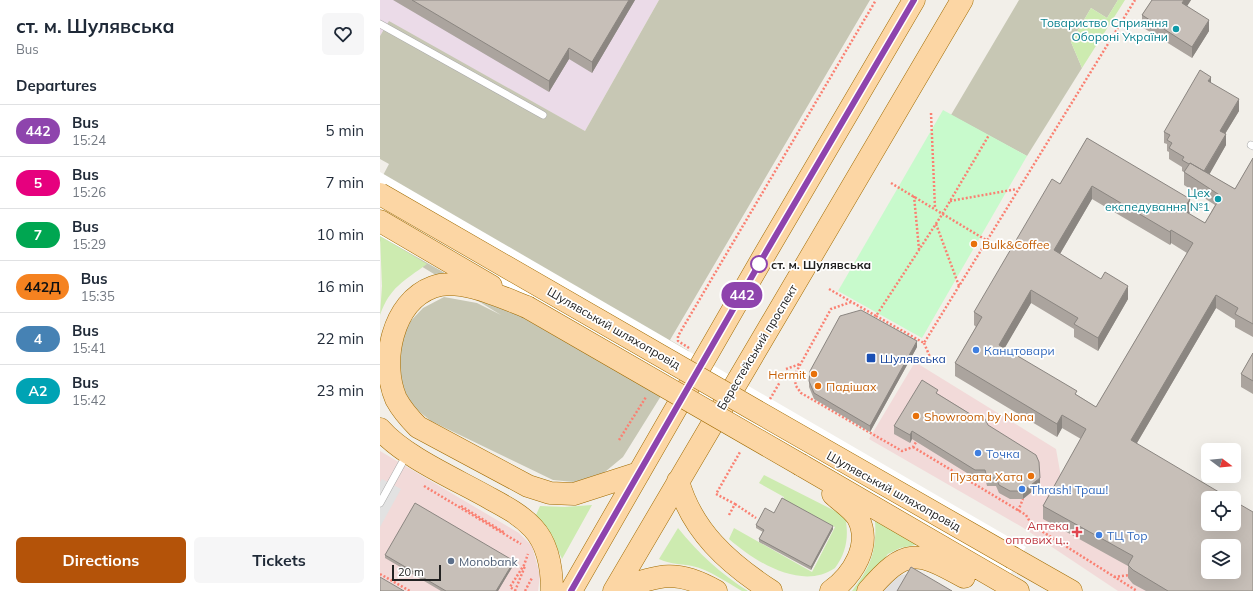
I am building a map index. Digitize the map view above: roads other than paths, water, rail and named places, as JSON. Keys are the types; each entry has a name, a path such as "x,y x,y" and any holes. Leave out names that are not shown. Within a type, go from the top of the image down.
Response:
{"main road":[{"path":"571,591 762,259 914,0"},
{"name":"Берестейський проспект","path":"614,591 962,0"},
{"name":"Шулявський шляхопровід","path":"380,194 605,322 810,443 1071,591"},
{"name":"Шулявський шляхопровід","path":"380,222 801,465 1004,588"},
{"path":"526,307 477,289 454,285 433,287 409,302 396,321 390,345 389,372 395,397 405,414 418,427 528,486 550,494 574,494 639,473"},
{"path":"380,429 388,438 408,452 517,513 534,529 545,546 552,570 552,591"},
{"path":"801,465 857,516 863,532 862,550 853,568 841,584 831,591"},
{"path":"678,481 683,499 702,532 723,554 771,591"},
{"path":"868,591 885,572 898,561 914,558 939,563 1004,588"},
{"path":"614,591 649,578 672,575 690,579 716,591"}],"lane":[{"path":"380,24 543,115"},
{"path":"380,503 408,452"}],"place":[{"name":"Товариство Сприяння Обороні України","path":"1176,29"},
{"name":"Цех експедування №1","path":"1218,199"},
{"name":"Bulk&Coffee","path":"974,244"},
{"name":"ст. м. Шулявська","path":"759,264"},
{"name":"Канцтовари","path":"976,350"},
{"name":"Шулявська","path":"871,358"},
{"name":"Hermit","path":"814,374"},
{"name":"Падішах","path":"818,386"},
{"name":"Showroom by Nona","path":"916,416"},
{"name":"Точка","path":"978,453"},
{"name":"Пузата Хата","path":"1031,476"},
{"name":"Thrash! Траш!","path":"1022,489"},
{"name":"Аптека оптових ц‥","path":"1077,532"},
{"name":"ТЦ Тор","path":"1099,535"},
{"name":"Monobank","path":"451,561"}]}
